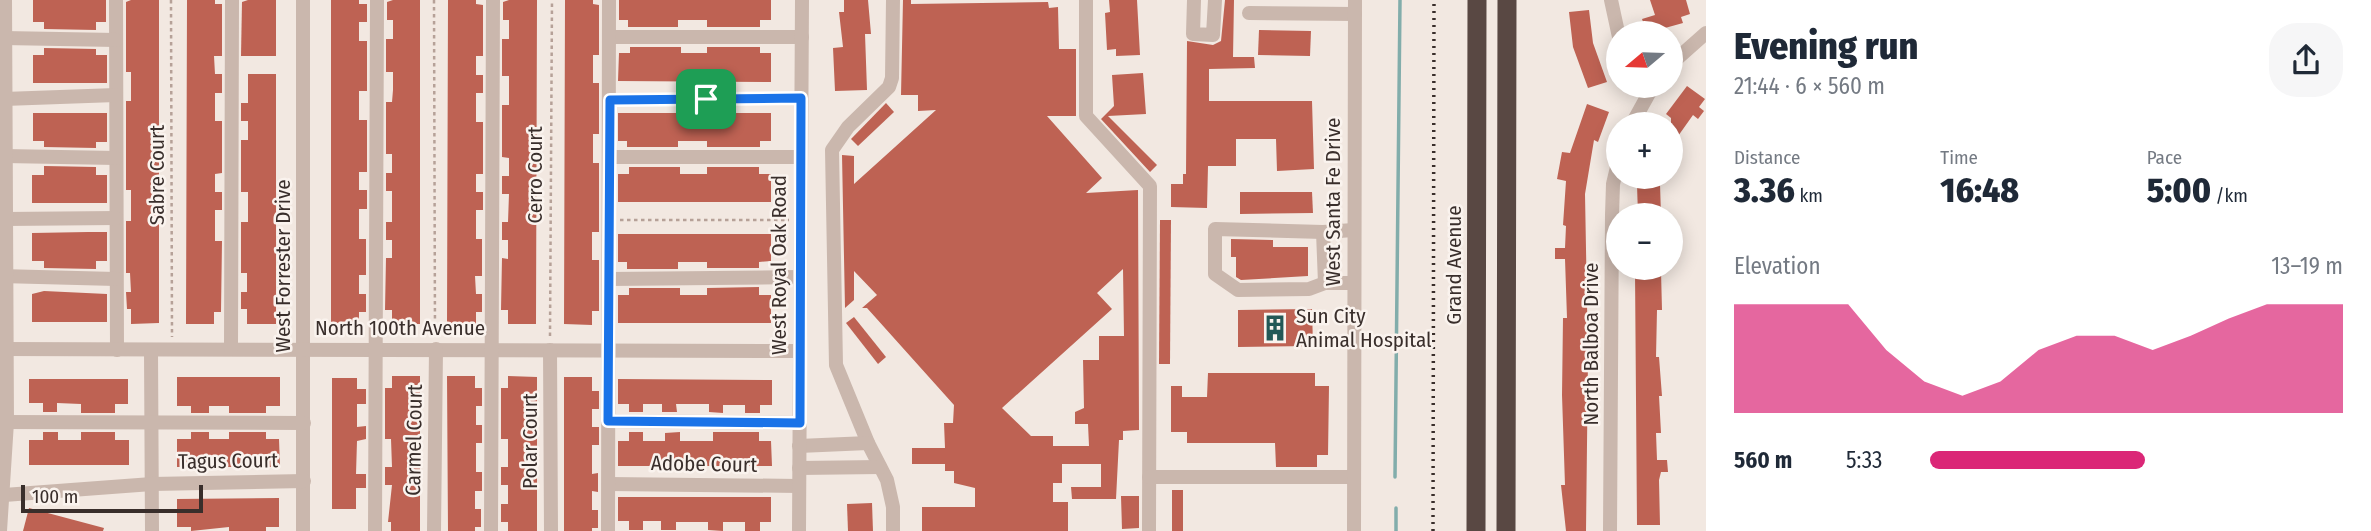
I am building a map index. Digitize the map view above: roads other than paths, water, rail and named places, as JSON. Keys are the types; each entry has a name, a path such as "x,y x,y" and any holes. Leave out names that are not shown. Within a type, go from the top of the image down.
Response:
{"highway":[{"name":"Grand Avenue","path":"1476,531 1477,0"},
{"path":"1506,531 1507,0"}],"street":[{"path":"0,531 4,495 5,219 2,202 2,133 5,0"},
{"path":"116,0 117,350"},
{"path":"231,349 232,0"},
{"name":"West Forrester Drive","path":"303,0 303,531"},
{"path":"375,531 377,0"},
{"path":"491,531 493,0"},
{"path":"608,531 611,157 609,0"},
{"name":"West Royal Oak Road","path":"799,531 802,0"},
{"path":"893,0 892,78 889,87 848,127 832,150 836,365 892,498 893,531"},
{"path":"1086,0 1086,116 1150,186 1149,531"},
{"path":"1194,0 1193,34 1213,35 1215,0"},
{"path":"1611,0 1616,21"},
{"path":"1249,13 1355,7"},
{"name":"West Santa Fe Drive","path":"1354,531 1355,7"},
{"path":"1684,52 1706,33"},
{"path":"609,37 802,37"},
{"path":"3,38 116,40"},
{"path":"4,99 116,95"},
{"path":"4,156 116,158"},
{"path":"611,157 800,158"},
{"name":"North Balboa Drive","path":"1610,531 1613,189"},
{"path":"5,219 116,218"},
{"path":"1354,230 1323,232 1215,229 1216,274 1238,290 1309,289 1325,283 1354,283"},
{"path":"1323,232 1325,283"},
{"path":"3,276 116,279"},
{"path":"610,279 800,277"},
{"name":"North 100th Avenue","path":"3,349 800,351"},
{"name":"Carmel Court","path":"434,531 436,349"},
{"name":"Polar Court","path":"550,350 551,531"},
{"path":"151,351 152,531"},
{"path":"608,421 800,423"},
{"path":"3,422 152,425 304,423"},
{"path":"799,446 868,443"},
{"path":"831,467 832,445"},
{"path":"799,468 880,467"},
{"path":"1149,477 1354,477"},
{"name":"Tagus Court","path":"4,495 152,484 304,481"},
{"name":"Adobe Court","path":"609,484 799,486"}],"waterway":[{"path":"1395,477 1400,0"},
{"path":"1396,508 1396,531"}],"railway":[{"path":"1433,531 1434,0"}],"place":[{"name":"Sun City Animal Hospital","path":"1275,328"}]}
